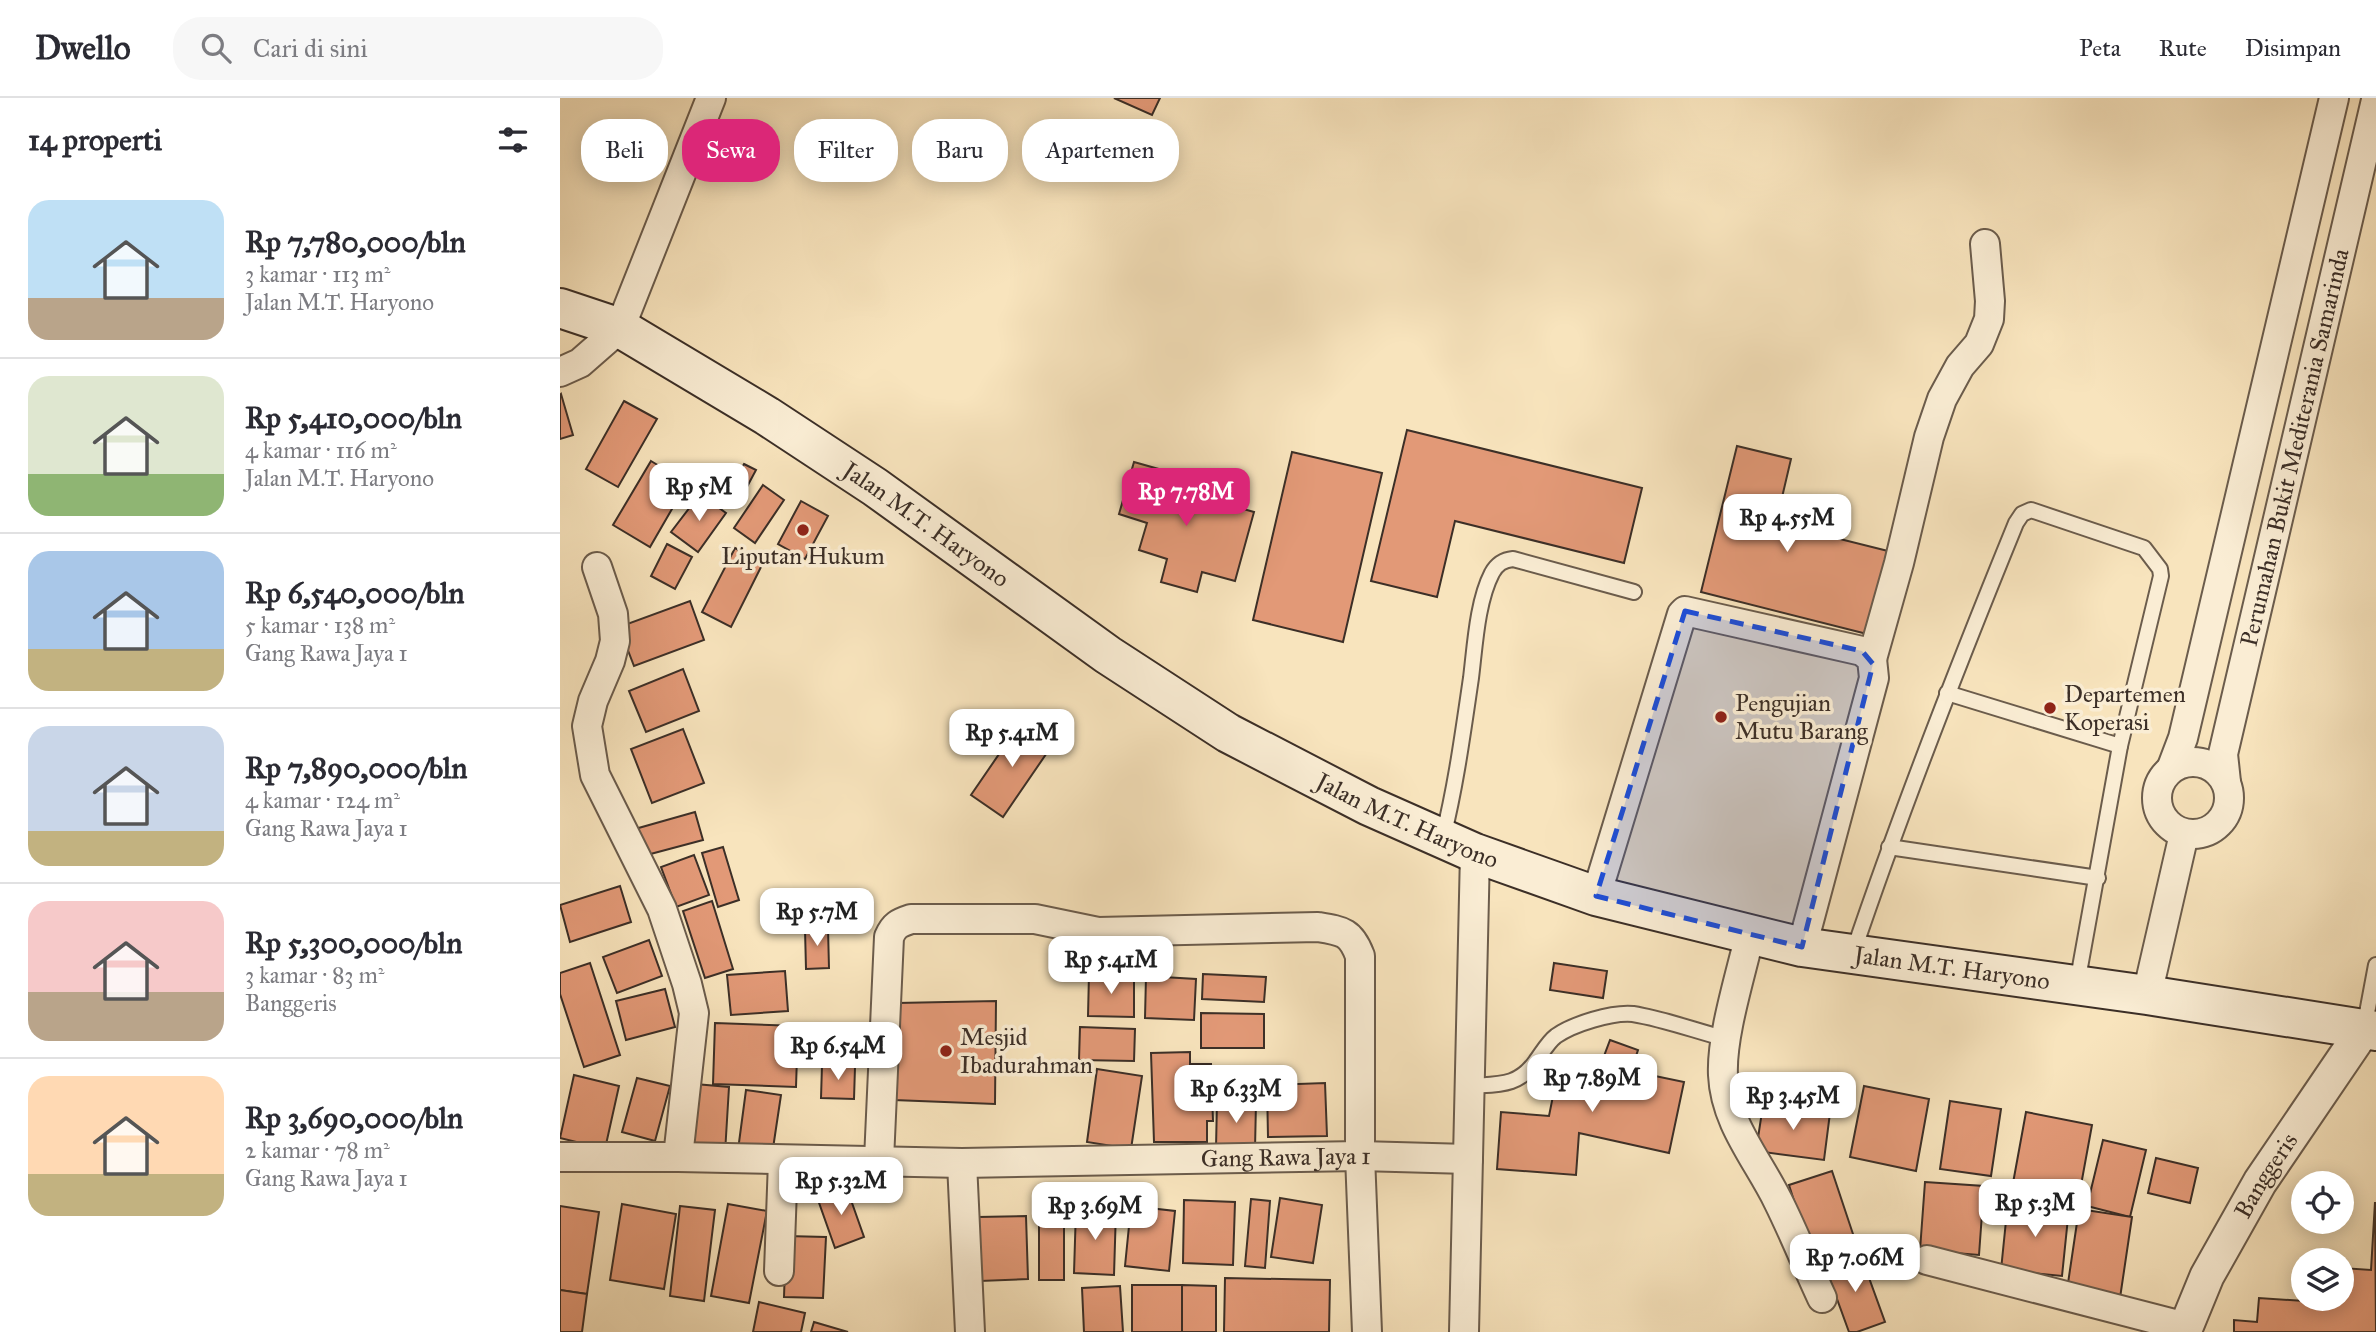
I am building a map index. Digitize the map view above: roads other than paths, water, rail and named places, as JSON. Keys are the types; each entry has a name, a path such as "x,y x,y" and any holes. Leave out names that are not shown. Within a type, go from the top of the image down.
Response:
{"main road":[{"name":"Jalan M.T. Haryono","path":"560,307 620,328 767,416 875,487 1108,655 1228,733 1369,806 1459,845 1596,896 1802,947 2147,995 2370,1030"}],"street":[{"path":"560,372 580,363 620,328 711,98"},
{"path":"2147,995 2184,834 2165,823 2156,804 2158,783 2172,767 2186,724 2334,98"},
{"name":"Perumahan Bukit Mediterania Samarinda","path":"2184,834 2204,834 2222,822 2230,802 2224,768 2376,100"},
{"path":"1802,947 1874,678 1872,659 1899,563 1929,437 1942,399 1960,366 1979,344 1989,319 1985,244"},
{"path":"597,567 613,614 615,641 610,661 593,701 587,726 595,775 662,909 694,1013 678,1157"},
{"path":"1596,896 1685,611 1863,651 1872,659"},
{"path":"2172,767 2192,761 2224,768"},
{"path":"1459,845 1470,1086 1464,1332"},
{"path":"879,1160 889,937 893,927 911,919 1035,919 1097,932 1318,927 1341,930 1354,941 1360,956 1360,1156 1367,1332"},
{"path":"1750,934 1727,1039 1723,1074 1726,1101 1740,1134 1777,1199 1822,1298"},
{"name":"Banggeris","path":"2185,1329 2207,1276 2260,1182 2370,1030"},
{"name":"Gang Rawa Jaya 1","path":"560,1157 962,1163 1360,1156 1468,1159"},
{"path":"779,1271 783,1161"},
{"path":"962,1163 971,1332"},
{"path":"1927,1261 2185,1329"}],"lane":[{"path":"1853,953 1889,847 1947,693 2016,523 2022,514 2031,510 2144,548 2160,569 2161,576 2120,746 2077,985"},
{"path":"1459,845 1452,803 1476,638 1486,589 1497,566 1504,560 1513,559 1634,592"},
{"path":"1947,693 2120,746"},
{"path":"1889,847 2098,878"},
{"path":"2370,1030 2376,965"},
{"path":"1470,1086 1508,1084 1532,1068 1554,1037 1577,1025 1604,1017 1631,1014 1727,1039"}],"place":[{"name":"Liputan Hukum","path":"803,530"},
{"name":"Departemen Koperasi","path":"2050,708"},
{"name":"Pengujian Mutu Barang","path":"1721,717"},
{"name":"Mesjid Ibadurahman","path":"946,1051"}]}
